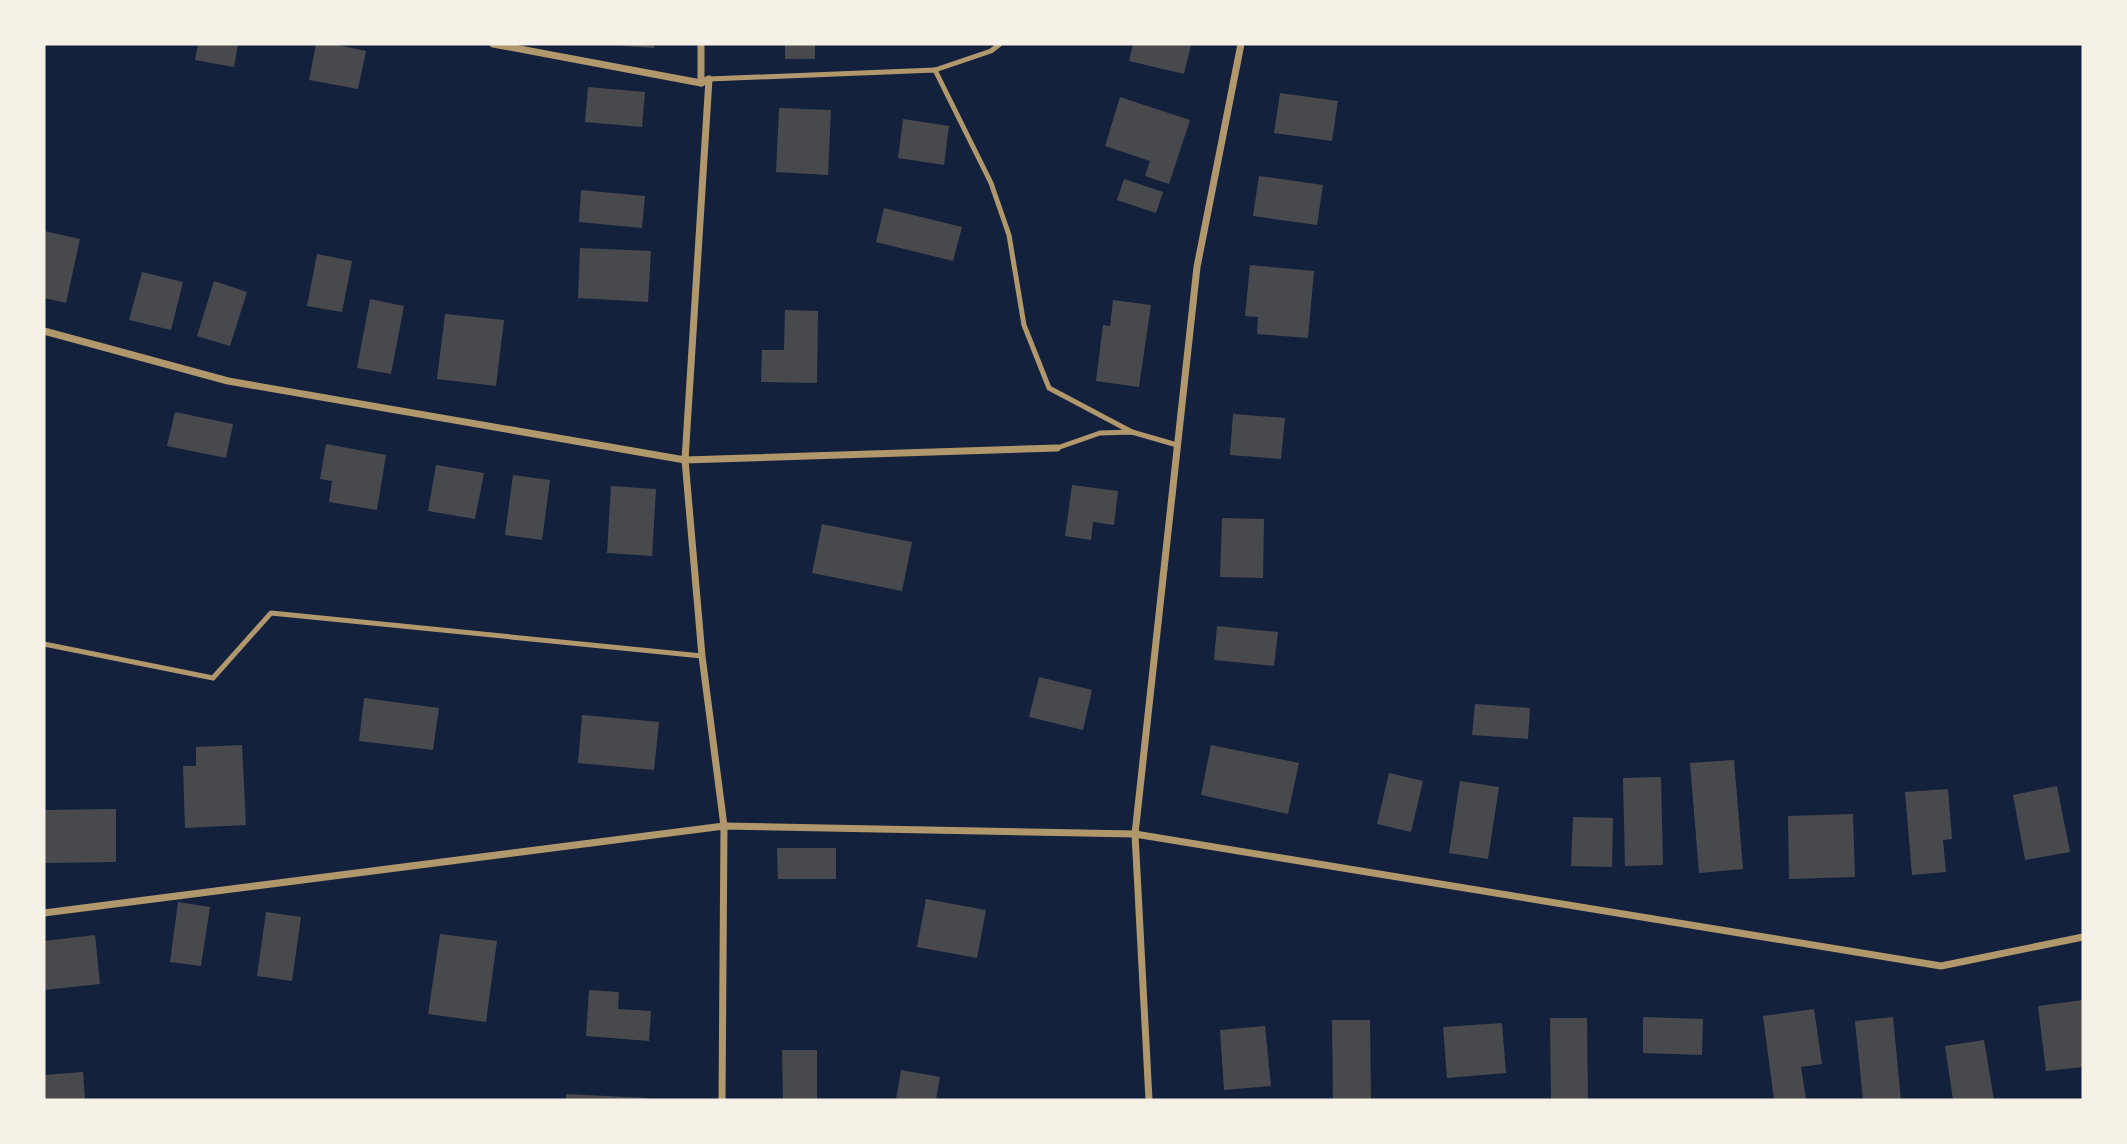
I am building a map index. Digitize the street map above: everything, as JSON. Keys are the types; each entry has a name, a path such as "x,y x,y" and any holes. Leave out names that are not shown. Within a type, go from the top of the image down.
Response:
{"street":[{"path":"493,44 701,83 709,79"},
{"path":"701,44 701,83"},
{"path":"1149,1100 1135,834 1197,267 1241,44"},
{"path":"709,79 685,460 702,656 724,826 722,1100"},
{"path":"44,331 228,381 685,460 1057,448"},
{"path":"44,913 724,826 1135,834 1941,966 2083,937"}],"lane":[{"path":"709,79 935,70 991,51 1000,44"},
{"path":"935,70 991,183 1009,235 1024,324 1049,388 1132,432 1177,445"},
{"path":"1057,448 1100,433 1132,432"},
{"path":"44,644 213,678 271,613 702,656"}],"building":[{"path":"198,44 238,44 234,67 195,60"},
{"path":"316,44 333,44 366,51 358,89 309,80"},
{"path":"654,44 654,48 623,46"},
{"path":"785,44 815,44 815,59 785,59"},
{"path":"1133,44 1191,45 1184,74 1129,61"},
{"path":"588,87 645,92 642,127 585,122"},
{"path":"1280,93 1338,101 1332,141 1274,133"},
{"path":"1120,97 1190,120 1169,184 1145,176 1150,161 1105,146"},
{"path":"779,108 831,110 828,175 776,172"},
{"path":"903,119 949,126 944,165 898,158"},
{"path":"1259,176 1323,185 1317,225 1253,216"},
{"path":"1124,179 1163,192 1156,213 1117,200"},
{"path":"581,190 645,196 642,228 579,222"},
{"path":"884,208 962,227 953,261 876,242"},
{"path":"44,231 80,239 66,303 44,298"},
{"path":"580,248 651,251 648,302 578,298"},
{"path":"317,254 352,261 342,312 307,306"},
{"path":"1250,265 1314,271 1308,338 1257,334 1258,317 1245,316"},
{"path":"142,272 183,282 171,330 129,320"},
{"path":"214,281 247,292 230,346 197,336"},
{"path":"370,299 404,306 391,374 357,368"},
{"path":"1113,300 1151,305 1139,387 1096,381 1103,325 1110,326"},
{"path":"785,310 818,311 817,383 761,382 762,350 784,350"},
{"path":"445,314 504,320 496,386 437,379"},
{"path":"175,412 233,424 226,458 167,446"},
{"path":"1233,414 1285,418 1281,459 1230,455"},
{"path":"326,444 386,455 377,510 329,502 332,481 320,479"},
{"path":"436,465 484,473 475,519 428,511"},
{"path":"513,475 550,480 542,540 505,535"},
{"path":"1072,485 1118,491 1114,525 1093,522 1091,540 1065,536"},
{"path":"611,486 656,489 652,556 607,553"},
{"path":"1222,518 1264,519 1263,578 1220,577"},
{"path":"822,524 912,542 902,591 812,573"},
{"path":"1217,626 1278,632 1274,666 1214,660"},
{"path":"1039,677 1092,690 1083,730 1029,717"},
{"path":"364,698 439,708 433,750 359,741"},
{"path":"1475,704 1530,708 1528,739 1472,735"},
{"path":"582,715 659,722 654,770 578,763"},
{"path":"242,745 246,825 185,828 183,766 196,766 196,747"},
{"path":"1211,745 1299,763 1288,814 1201,795"},
{"path":"1734,760 1743,869 1699,873 1690,763"},
{"path":"1389,773 1423,781 1411,832 1377,824"},
{"path":"1661,777 1663,865 1625,866 1623,778"},
{"path":"1460,781 1499,787 1488,859 1449,853"},
{"path":"2057,786 2070,852 2025,860 2013,795"},
{"path":"1948,789 1952,839 1943,840 1946,872 1912,875 1905,792"},
{"path":"116,809 116,862 44,863 44,810"},
{"path":"1853,814 1855,877 1789,879 1788,816"},
{"path":"1573,817 1613,818 1612,867 1571,866"},
{"path":"777,848 836,848 836,879 778,879"},
{"path":"926,899 986,910 977,958 917,947"},
{"path":"178,902 210,907 201,966 170,962"},
{"path":"266,912 301,917 292,981 257,976"},
{"path":"440,934 497,941 486,1022 428,1014"},
{"path":"95,935 100,984 44,990 44,941"},
{"path":"589,990 619,992 618,1009 651,1011 649,1041 586,1036"},
{"path":"2083,1000 2083,1067 2046,1071 2038,1006"},
{"path":"1814,1009 1822,1064 1801,1067 1806,1099 1774,1100 1763,1016"},
{"path":"1643,1017 1703,1019 1702,1055 1643,1053"},
{"path":"1893,1017 1901,1100 1863,1100 1855,1021"},
{"path":"1550,1018 1587,1018 1588,1100 1551,1100"},
{"path":"1332,1020 1370,1020 1371,1100 1333,1100"},
{"path":"1502,1023 1506,1073 1447,1078 1443,1027"},
{"path":"1265,1026 1271,1086 1224,1090 1220,1030"},
{"path":"1984,1040 1994,1100 1953,1100 1945,1046"},
{"path":"782,1050 817,1050 817,1100 783,1100"},
{"path":"901,1070 940,1077 936,1100 896,1100"},
{"path":"83,1072 85,1100 44,1100 44,1075"},
{"path":"566,1094 647,1098 647,1100 566,1100"}]}
